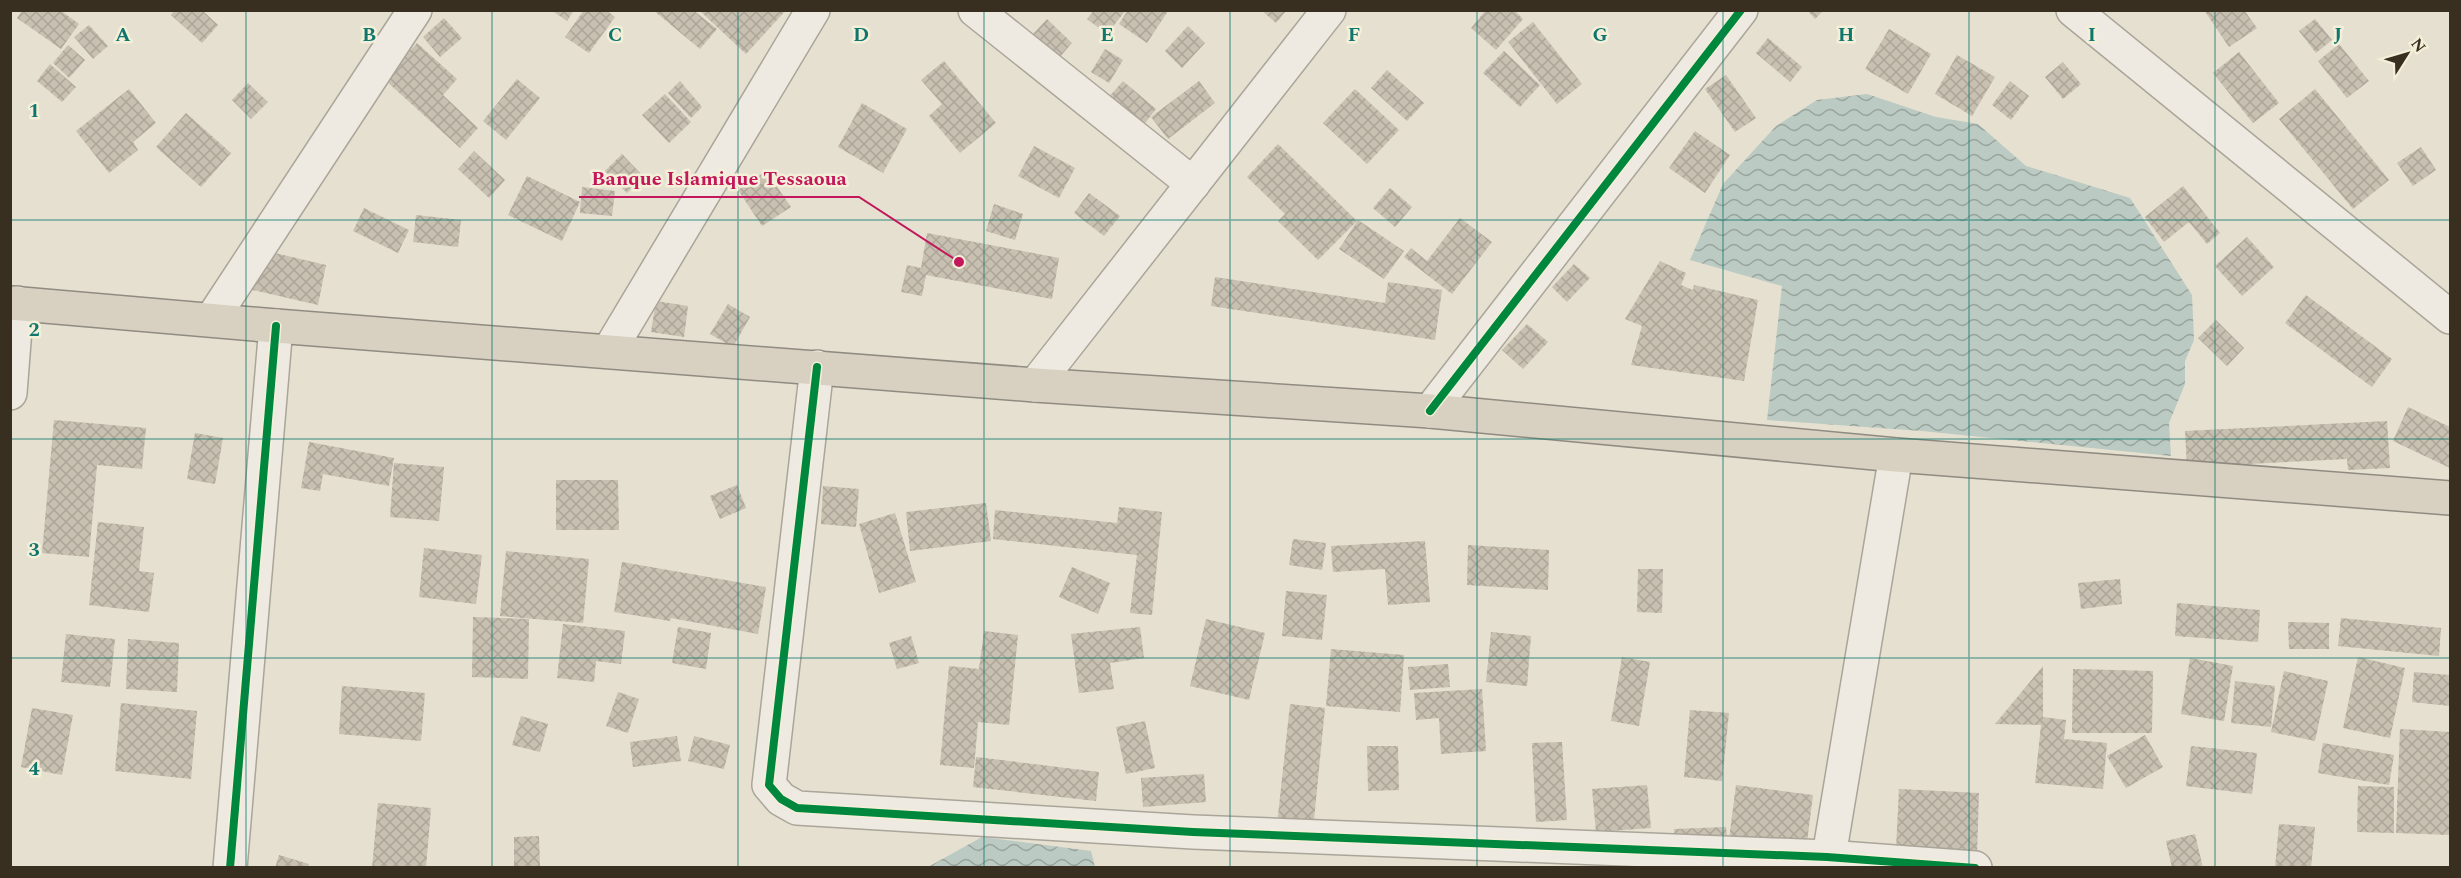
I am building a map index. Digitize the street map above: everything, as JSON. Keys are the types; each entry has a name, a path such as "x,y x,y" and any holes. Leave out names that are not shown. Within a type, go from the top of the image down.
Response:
{"highway":[{"path":"14,303 276,326 1035,385 1430,411 1896,454 2451,498"}],"street":[{"path":"212,319 415,10"},
{"path":"609,351 813,10"},
{"path":"975,10 1192,184"},
{"path":"1035,385 1329,10"},
{"path":"1430,411 1741,10"},
{"path":"2087,15 2451,317"},
{"path":"10,393 14,303"},
{"path":"230,867 276,326"},
{"path":"817,367 769,785 781,799 797,808 1192,832 1975,867"},
{"path":"1827,862 1896,454"}],"water":[{"path":"1867,94 1936,117 1978,124 2026,166 2130,198 2192,295 2194,340 2185,361 2185,384 2169,423 2171,456 1922,431 1767,420 1782,286 1690,260 1723,184 1776,126 1817,100"},
{"path":"982,837 1091,851 1095,867 928,867"}],"building":[{"path":"22,10 60,10 79,24 61,49 17,18"},
{"path":"175,10 202,10 218,25 202,43 171,15"},
{"path":"551,10 574,10 567,21"},
{"path":"584,10 606,10 615,17 589,53 565,37"},
{"path":"653,10 693,10 717,29 700,49"},
{"path":"699,10 786,10 746,54"},
{"path":"1094,10 1126,10 1107,34 1087,19"},
{"path":"1128,10 1168,11 1147,43 1119,24"},
{"path":"1261,10 1287,10 1276,23"},
{"path":"1486,10 1514,10 1523,19 1496,50 1471,28"},
{"path":"1807,10 1824,10 1815,19"},
{"path":"2204,10 2244,10 2257,28 2229,47"},
{"path":"444,18 462,38 440,57 423,37"},
{"path":"1047,19 1072,43 1058,59 1033,34"},
{"path":"2315,19 2332,40 2316,53 2299,31"},
{"path":"1533,22 1582,84 1557,104 1508,42"},
{"path":"89,25 108,46 93,59 74,37"},
{"path":"1188,26 1205,43 1182,68 1165,51"},
{"path":"1889,29 1931,54 1908,94 1865,69"},
{"path":"1768,38 1802,67 1790,82 1756,53"},
{"path":"417,43 457,79 443,95 478,128 460,148 384,79"},
{"path":"2339,44 2369,81 2347,98 2318,61"},
{"path":"68,45 85,60 69,78 53,63"},
{"path":"1105,49 1123,60 1109,83 1091,72"},
{"path":"1504,51 1540,85 1520,107 1483,73"},
{"path":"2239,52 2279,103 2253,123 2213,73"},
{"path":"1957,55 1995,77 1972,116 1935,94"},
{"path":"944,61 996,123 960,153 929,116 942,104 921,80"},
{"path":"2063,62 2081,84 2063,99 2045,77"},
{"path":"50,64 76,87 62,102 37,81"},
{"path":"1387,70 1424,103 1407,121 1371,88"},
{"path":"1726,75 1756,118 1735,132 1705,89"},
{"path":"517,79 540,98 506,140 483,121"},
{"path":"680,81 702,107 691,118 668,93"},
{"path":"1123,81 1156,109 1142,127 1108,98"},
{"path":"1199,81 1215,103 1168,139 1151,117"},
{"path":"2010,81 2029,96 2011,120 1992,105"},
{"path":"248,83 268,102 251,119 232,100"},
{"path":"129,89 156,123 133,142 138,150 109,173 76,131"},
{"path":"1355,89 1399,130 1367,164 1323,123"},
{"path":"2315,89 2389,180 2353,209 2279,119"},
{"path":"665,94 691,122 669,143 642,115"},
{"path":"862,103 907,129 883,173 838,147"},
{"path":"186,113 231,153 201,187 156,147"},
{"path":"1695,131 1730,155 1705,193 1669,168"},
{"path":"1278,144 1357,221 1318,260 1278,221 1285,214 1247,177"},
{"path":"1034,146 1075,168 1059,198 1018,176"},
{"path":"2421,147 2436,170 2413,186 2397,163"},
{"path":"474,151 505,180 489,198 458,169"},
{"path":"622,154 644,177 627,193 605,171"},
{"path":"766,171 791,207 762,226 738,190"},
{"path":"527,176 580,202 562,241 508,215"},
{"path":"2183,186 2220,233 2207,244 2189,222 2164,242 2145,217"},
{"path":"582,187 615,191 612,216 580,213"},
{"path":"1390,188 1412,207 1395,227 1373,208"},
{"path":"1089,193 1120,216 1104,236 1074,213"},
{"path":"994,204 1023,214 1015,240 986,231"},
{"path":"364,208 409,230 398,253 353,231"},
{"path":"416,215 461,220 458,247 413,242"},
{"path":"1460,218 1492,242 1452,294 1404,257 1411,248 1427,261"},
{"path":"1358,220 1404,251 1384,279 1339,249"},
{"path":"927,233 1059,258 1052,299 926,275 922,296 901,292 907,265 921,268"},
{"path":"2247,237 2274,267 2242,296 2215,266"},
{"path":"258,249 326,265 318,305 248,289"},
{"path":"1660,261 1686,273 1681,285 1693,290 1694,285 1758,300 1744,381 1631,365 1642,326 1625,319"},
{"path":"1574,264 1590,278 1567,302 1552,287"},
{"path":"1215,277 1385,303 1388,282 1442,290 1435,340 1211,306"},
{"path":"2306,295 2392,359 2372,387 2285,323"},
{"path":"656,301 688,306 684,337 651,332"},
{"path":"728,304 750,317 733,347 710,334"},
{"path":"2216,320 2244,348 2227,366 2198,338"},
{"path":"1527,324 1548,342 1523,369 1502,350"},
{"path":"2408,407 2450,427 2450,468 2393,441"},
{"path":"54,420 146,428 142,469 97,465 89,557 42,553"},
{"path":"2387,421 2390,468 2348,470 2347,459 2187,467 2185,431"},
{"path":"195,433 223,438 215,484 187,479"},
{"path":"309,442 394,458 389,486 323,474 320,491 301,488"},
{"path":"394,463 444,467 439,521 390,517"},
{"path":"556,480 618,480 619,530 556,530"},
{"path":"737,485 746,508 720,519 710,496"},
{"path":"823,486 859,489 856,527 821,524"},
{"path":"986,503 991,541 910,551 906,512"},
{"path":"1119,507 1162,512 1152,615 1130,613 1137,555 993,539 995,510 1117,523"},
{"path":"895,513 916,582 879,593 859,524"},
{"path":"98,522 144,527 139,571 154,573 149,612 89,605"},
{"path":"1293,539 1326,543 1322,570 1289,565"},
{"path":"1425,541 1430,602 1388,605 1385,569 1333,572 1331,546"},
{"path":"1468,545 1549,550 1548,590 1467,585"},
{"path":"424,548 482,555 476,604 419,597"},
{"path":"506,551 589,559 583,623 500,616"},
{"path":"622,562 766,587 758,634 671,618 670,621 614,612"},
{"path":"1072,567 1110,583 1098,614 1059,597"},
{"path":"1638,569 1663,569 1662,613 1637,612"},
{"path":"2120,579 2122,604 2081,609 2078,583"},
{"path":"1286,591 1327,595 1322,640 1282,636"},
{"path":"2177,603 2260,610 2258,642 2175,636"},
{"path":"473,617 529,619 528,679 472,677"},
{"path":"2341,618 2441,628 2439,656 2338,646"},
{"path":"1206,619 1265,633 1249,700 1190,686"},
{"path":"2288,622 2329,623 2329,649 2289,649"},
{"path":"563,624 625,631 621,664 596,661 594,682 557,678"},
{"path":"678,627 711,633 706,669 672,663"},
{"path":"1140,627 1144,658 1110,663 1114,689 1079,693 1071,634"},
{"path":"984,631 1018,635 1009,725 978,722 974,768 940,765 949,666 979,669"},
{"path":"1491,632 1531,636 1527,686 1486,682"},
{"path":"66,634 115,639 110,687 61,682"},
{"path":"911,636 919,663 897,669 889,643"},
{"path":"128,639 179,643 177,692 126,689"},
{"path":"1331,649 1404,655 1400,712 1326,706"},
{"path":"1622,657 1650,662 1639,726 1611,721"},
{"path":"2358,657 2405,668 2390,738 2343,728"},
{"path":"2190,658 2233,666 2224,721 2181,714"},
{"path":"1448,664 1450,687 1410,690 1408,667"},
{"path":"2043,666 2043,717 2066,720 2064,739 2107,743 2103,789 2035,783 2041,725 1995,724"},
{"path":"2073,669 2153,671 2152,733 2072,733"},
{"path":"2284,671 2328,681 2315,741 2271,732"},
{"path":"2414,672 2450,675 2450,706 2412,702"},
{"path":"2235,681 2275,686 2271,727 2231,723"},
{"path":"342,686 425,693 421,741 339,734"},
{"path":"1482,689 1486,751 1441,754 1439,718 1416,720 1414,693"},
{"path":"618,692 639,699 628,733 606,726"},
{"path":"121,703 197,711 191,779 115,771"},
{"path":"1290,704 1325,708 1313,830 1277,825"},
{"path":"32,708 73,715 62,775 21,767"},
{"path":"1690,710 1729,713 1722,781 1684,777"},
{"path":"521,716 548,724 540,752 512,745"},
{"path":"1145,721 1155,768 1126,774 1116,727"},
{"path":"2400,729 2450,732 2450,835 2396,833"},
{"path":"2145,735 2163,767 2126,788 2107,756"},
{"path":"677,736 681,761 633,767 630,742"},
{"path":"694,736 730,745 724,769 688,761"},
{"path":"1562,742 1567,820 1536,822 1532,743"},
{"path":"2323,743 2394,755 2389,785 2318,773"},
{"path":"1367,746 1398,746 1399,790 1368,791"},
{"path":"2191,746 2257,753 2252,794 2186,786"},
{"path":"976,757 1099,772 1096,801 973,787"},
{"path":"1204,774 1206,802 1143,807 1141,778"},
{"path":"1647,785 1651,828 1596,832 1592,789"},
{"path":"1736,785 1813,795 1804,865 1727,855"},
{"path":"2358,786 2394,787 2394,833 2357,832"},
{"path":"1899,789 1979,793 1977,854 1896,849"},
{"path":"378,803 431,808 426,868 372,868"},
{"path":"2279,824 2315,827 2311,868 2275,868"},
{"path":"1726,827 1728,847 1675,849 1674,829"},
{"path":"2195,834 2203,868 2172,868 2166,841"},
{"path":"539,836 540,868 514,868 514,837"},
{"path":"279,855 309,864 308,868 275,868"}],"cycle path":[{"path":"1430,411 1741,10"},
{"path":"230,868 276,326"},
{"path":"817,367 769,785 781,799 797,808 1193,832 1827,857 1975,868"}],"place":[{"name":"Banque Islamique Tessaoua","path":"959,262"}]}
